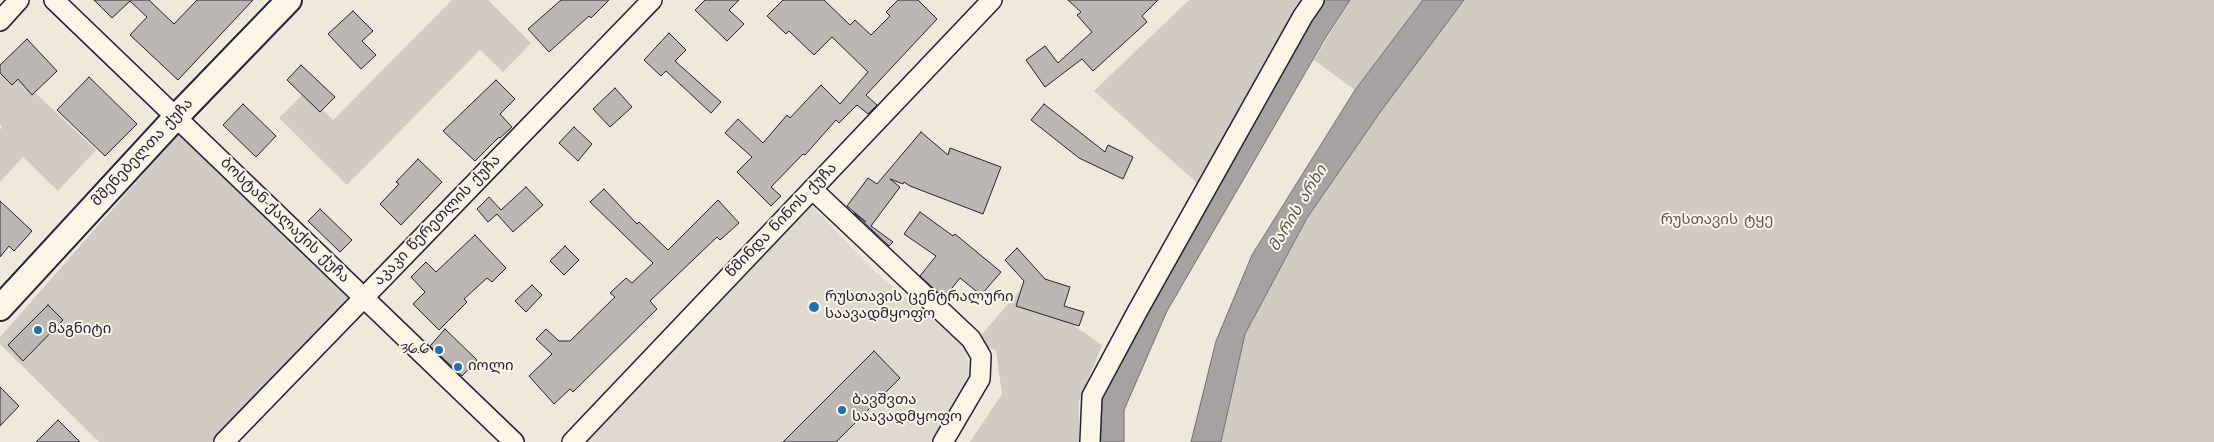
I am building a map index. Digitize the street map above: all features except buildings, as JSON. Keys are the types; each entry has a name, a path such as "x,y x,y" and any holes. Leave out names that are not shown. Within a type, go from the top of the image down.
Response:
{"main road":[{"name":"მშენებელთა ქუჩა","path":"0,308 176,117 289,0"}],"street":[{"path":"0,21 19,0"},
{"name":"ბოსტან-ქალაქის ქუჩა","path":"54,0 514,442"},
{"name":"აკაკი წერეთლის ქუჩა","path":"224,442 652,0"},
{"name":"წმინდა ნინოს ქუჩა","path":"572,442 992,0"},
{"path":"1090,442 1092,396 1142,303 1303,16 1314,0"},
{"path":"812,189 971,339 981,356 980,379 943,442"}],"shaded area":[{"name":"რუსთავის ცენტრალური საავადმყოფო","path":"810,203 874,271 962,343 968,360 969,381 934,442 582,442"}],"green space":[{"path":"452,0 488,0 531,43 503,72 480,50 347,185 279,118 305,92 333,120"},
{"path":"1189,0 1313,0 1197,183 1094,91"},
{"path":"1350,0 1424,0 1355,90 1314,60"},
{"name":"რუსთავის ტყე","path":"1464,0 2214,0 2214,442 1221,442 1245,334 1307,218 1381,111"},
{"path":"8,67 96,150 58,191 23,157 0,182 0,130 2,127 0,124 0,76"},
{"path":"183,129 352,297 212,442 99,442 0,344 0,337"},
{"path":"1021,289 1102,345 1079,401 1079,442 970,442 1002,394 996,351 977,340"}],"water":[{"path":"1322,0 1350,0 1326,37 1167,311 1124,410 1124,442 1099,442 1100,400 1149,299"},
{"name":"მარის არხი","path":"1423,0 1464,0 1381,111 1307,218 1245,334 1221,442 1191,442 1216,341 1252,255 1355,90"}],"place":[{"name":"რუსთავის ცენტრალური საავადმყოფო","path":"814,307"},
{"name":"მაგნიტი","path":"38,330"},
{"name":"36.6","path":"439,350"},
{"name":"იოლი","path":"458,367"},
{"name":"ბავშვთა საავადმყოფო","path":"842,410"}]}
